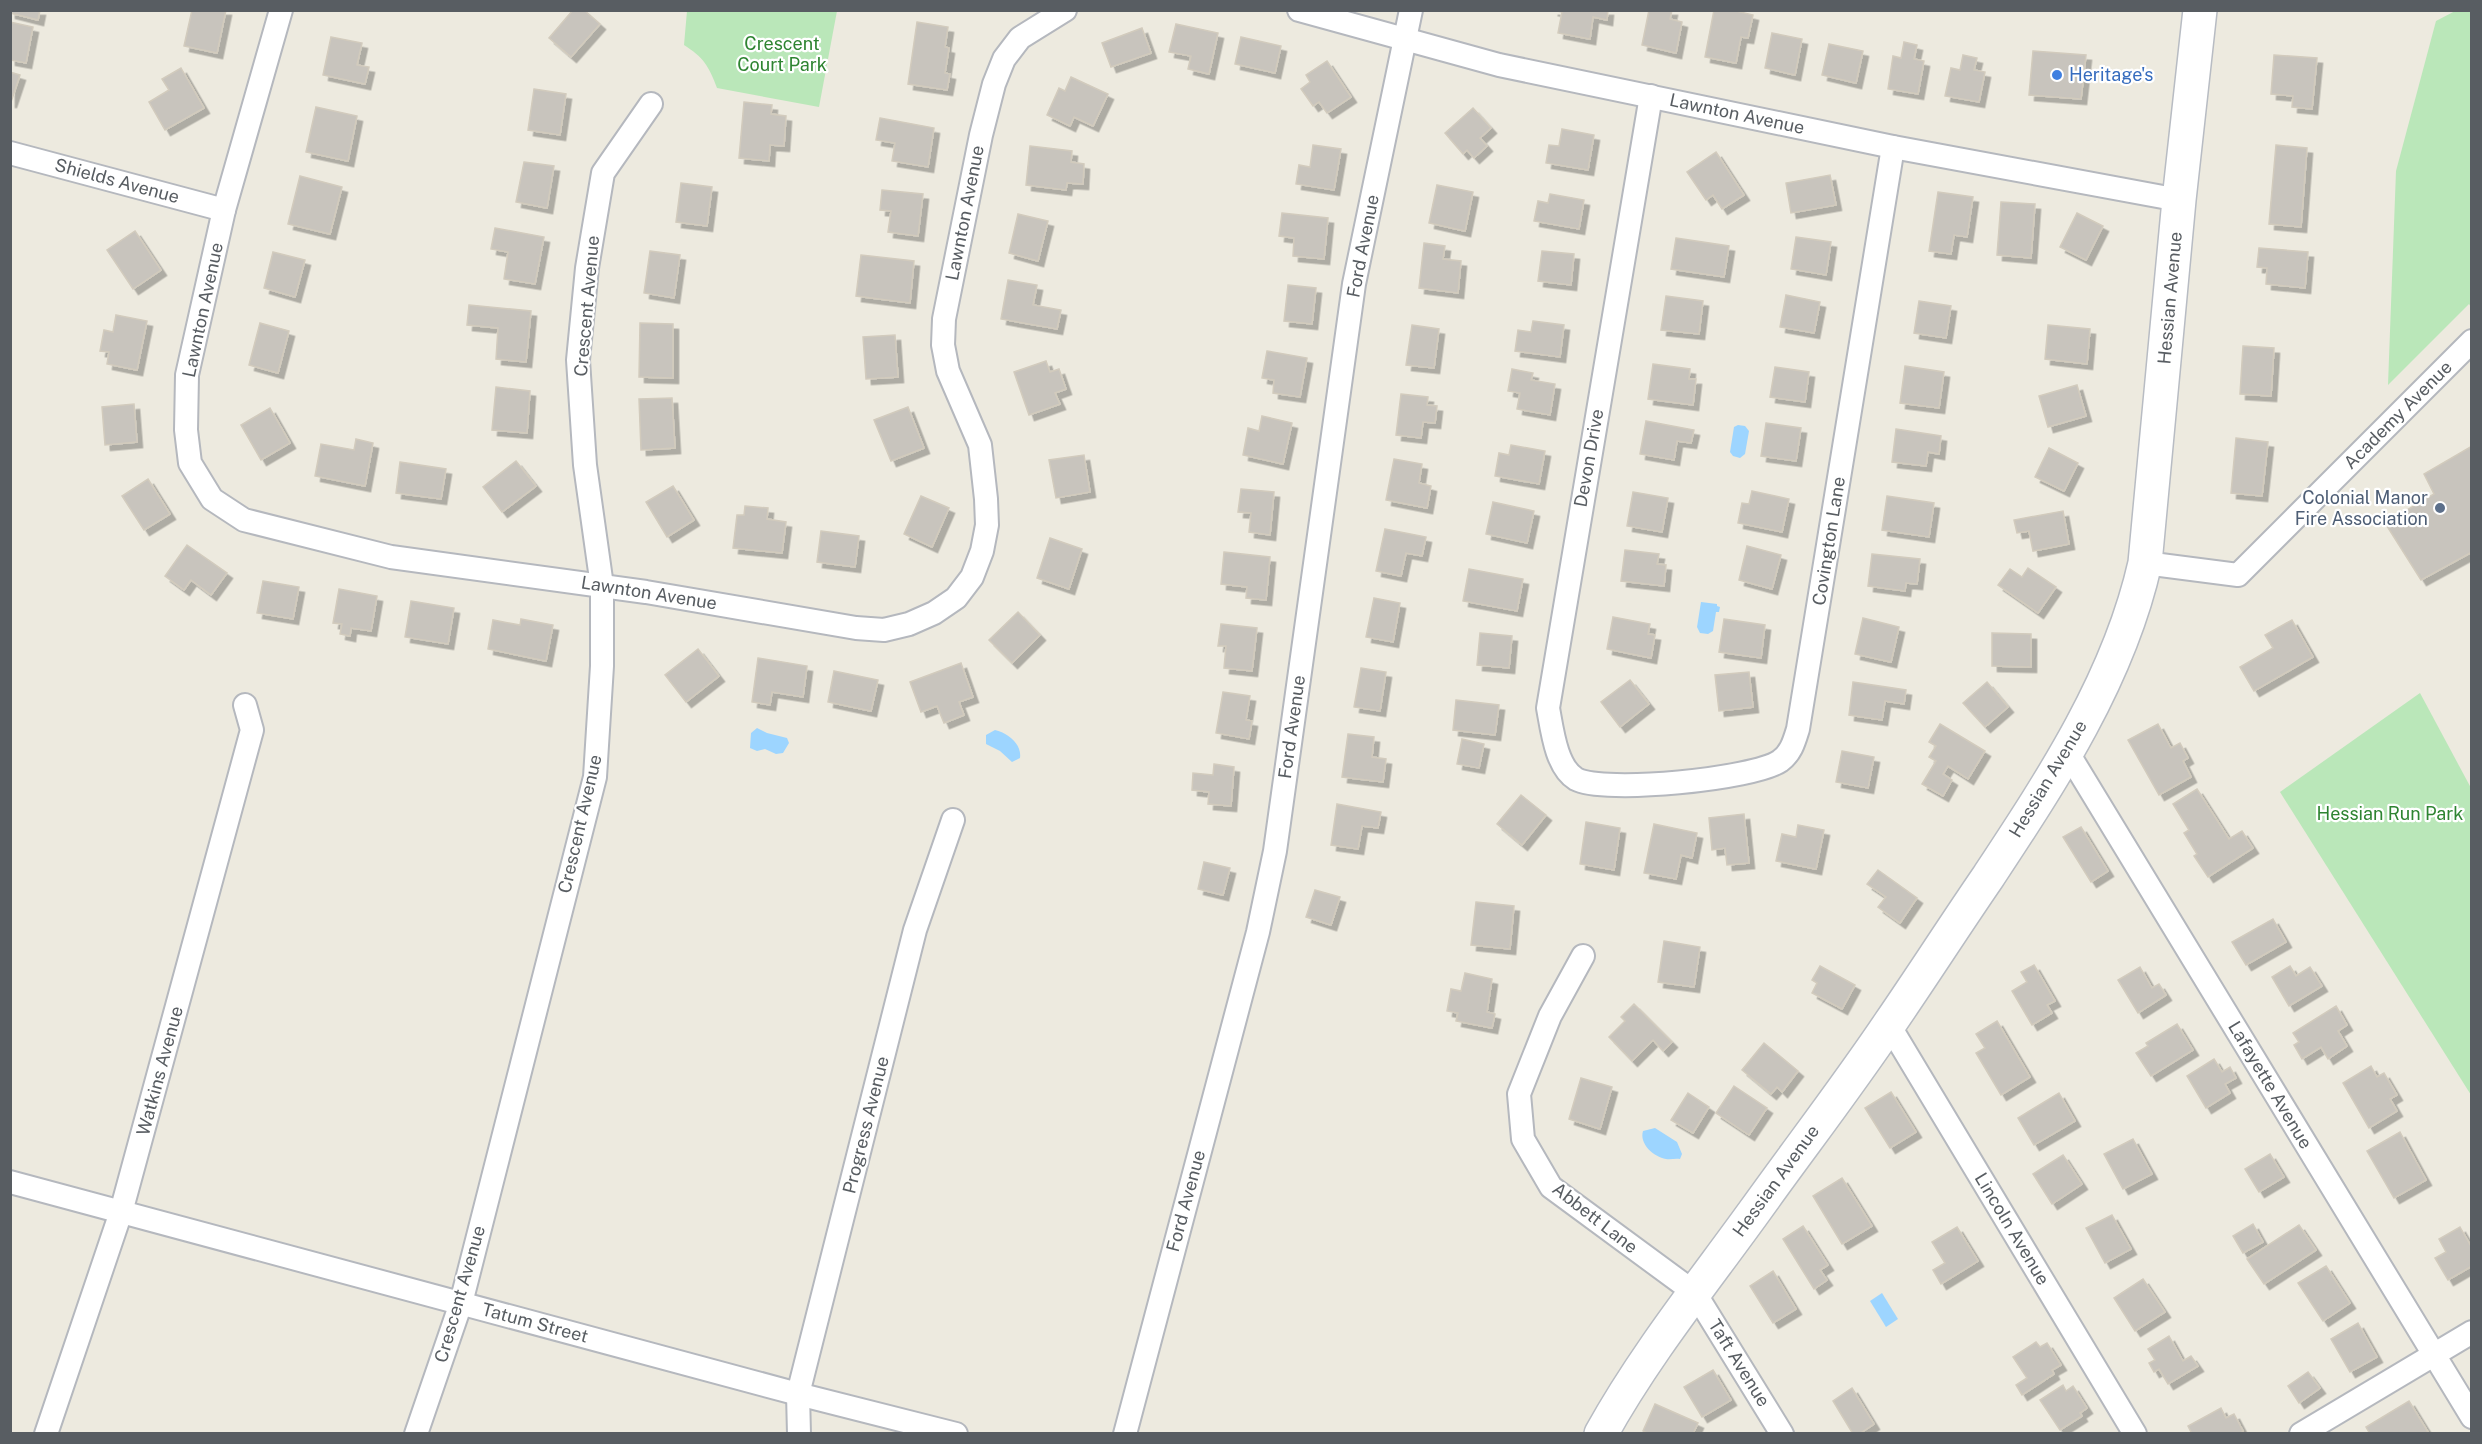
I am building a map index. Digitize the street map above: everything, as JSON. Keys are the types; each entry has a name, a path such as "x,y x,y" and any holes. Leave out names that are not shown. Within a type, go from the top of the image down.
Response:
{"main road":[{"name":"Hessian Avenue","path":"1601,1434 1616,1405 1889,1025 2068,753 2121,641 2139,589 2145,563 2179,200 2200,10"}],"street":[{"name":"Lawnton Avenue","path":"281,10 224,210 187,375 186,430 190,463 212,500 244,520 391,557 602,586 803,620 884,630 909,624 934,613 956,598 972,577 982,551 987,525 980,445 948,371 943,345 949,293 967,214 981,135 994,84 1004,59 1020,38 1065,10"},
{"name":"Lawnton Avenue","path":"1299,10 1499,65 1893,147 2179,200"},
{"name":"Ford Avenue","path":"1125,1434 1258,932 1275,851 1354,284 1411,10"},
{"name":"Devon Drive","path":"1611,785 1599,785 1575,778 1560,759 1548,708 1651,96"},
{"name":"Crescent Avenue","path":"416,1434 460,1303 595,777 602,666 602,586 585,465 578,360 587,268 603,173 651,104"},
{"name":"Covington Lane","path":"1611,785 1654,784 1757,771 1779,761 1791,751 1798,729 1893,147"},
{"name":"Shields Avenue","path":"10,153 224,210"},
{"name":"Academy Avenue","path":"2145,563 2238,575 2472,341"},
{"name":"Watkins Avenue","path":"46,1434 121,1212 252,730 245,705"},
{"name":"Lafayette Avenue","path":"2068,753 2472,1417"},
{"name":"Progress Avenue","path":"799,1434 798,1394 915,930 952,820"},
{"name":"Abbett Lane","path":"1583,956 1550,1016 1519,1094 1523,1139 1551,1187 1695,1293"},
{"name":"Lincoln Avenue","path":"1889,1025 2135,1434"},
{"name":"Tatum Street","path":"10,1182 798,1394 956,1434"},
{"name":"Taft Avenue","path":"1695,1293 1782,1434"},
{"path":"2301,1434 2472,1332"}],"green space":[{"path":"2457,10 2471,11 2471,307 2469,304 2388,385 2396,171 2436,21"},
{"name":"Crescent Court Park","path":"687,11 837,11 819,107 717,88 705,63 684,45"},
{"name":"Hessian Run Park","path":"2420,693 2471,788 2471,1095 2280,792"}],"water":[{"path":"1745,426 1749,431 1745,454 1740,458 1733,456 1730,452 1734,427"},
{"path":"1701,602 1717,604 1720,607 1719,612 1716,612 1713,631 1708,634 1700,633 1697,627"},
{"path":"757,728 787,738 789,743 783,753 776,754 765,749 757,751 750,748 751,733"},
{"path":"995,730 1013,740 1019,748 1020,758 1012,762 1000,751 986,744 986,735"},
{"path":"1655,1128 1677,1142 1682,1154 1680,1159 1661,1158 1648,1149 1643,1141 1643,1131"},
{"path":"1882,1293 1898,1319 1886,1327 1870,1301"}],"building":[{"path":"10,10 40,10 38,20 10,13"},
{"path":"192,10 226,10 217,53 184,46"},
{"path":"573,10 584,10 600,24 571,57 549,38"},
{"path":"1552,10 1608,10 1607,20 1593,17 1590,39 1558,33 1562,12"},
{"path":"1649,10 1672,10 1670,19 1682,22 1676,53 1642,45"},
{"path":"1714,10 1732,10 1753,15 1748,38 1741,37 1736,63 1705,57"},
{"path":"10,22 33,27 26,63 10,60"},
{"path":"917,22 948,27 945,47 949,48 945,73 950,74 947,90 908,84"},
{"path":"1176,24 1218,33 1209,74 1188,69 1191,56 1169,52"},
{"path":"1142,28 1151,53 1111,67 1102,43"},
{"path":"1772,33 1802,39 1795,75 1765,68"},
{"path":"331,37 362,43 357,65 369,67 365,84 323,75"},
{"path":"1241,37 1281,46 1275,73 1235,64"},
{"path":"1904,42 1917,45 1914,59 1924,61 1918,94 1888,89 1893,56 1901,58"},
{"path":"1829,44 1863,51 1856,83 1822,75"},
{"name":"Heritage's","path":"2033,51 2086,55 2081,99 2029,95"},
{"path":"1963,55 1977,58 1974,70 1985,72 1979,102 1945,96 1951,68 1960,70"},
{"path":"2274,55 2317,58 2312,109 2292,107 2293,96 2271,94"},
{"path":"1327,61 1351,97 1327,113 1319,102 1313,106 1301,89 1310,82 1306,75"},
{"path":"181,68 204,108 165,130 149,102 169,90 162,79"},
{"path":"10,72 20,75 11,102 10,102"},
{"path":"1071,77 1108,94 1093,126 1074,117 1070,126 1047,115 1059,88 1065,91"},
{"path":"534,89 566,94 560,135 528,130"},
{"path":"744,102 772,105 771,114 786,116 784,146 770,145 769,161 739,158"},
{"path":"316,107 357,116 348,161 306,152"},
{"path":"1473,108 1491,128 1480,138 1487,146 1474,158 1467,150 1463,154 1445,133"},
{"path":"880,118 934,128 928,167 892,161 895,143 876,140"},
{"path":"1562,129 1594,135 1588,170 1546,163 1549,145 1559,146"},
{"path":"1313,145 1341,149 1334,190 1296,184 1299,165 1310,167"},
{"path":"2276,145 2307,148 2301,227 2269,224"},
{"path":"1030,146 1072,151 1071,162 1084,164 1083,184 1067,183 1066,190 1026,185"},
{"path":"1716,152 1744,195 1722,209 1713,195 1706,200 1687,172"},
{"path":"524,162 554,166 547,208 516,202"},
{"path":"1830,175 1836,205 1791,213 1786,183"},
{"path":"300,176 342,187 330,234 288,224"},
{"path":"681,183 712,187 707,226 676,222"},
{"path":"1437,185 1473,192 1465,231 1429,223"},
{"path":"882,190 923,194 918,236 888,232 891,211 880,210"},
{"path":"1938,192 1973,197 1967,237 1954,235 1951,254 1929,251"},
{"path":"1550,194 1584,200 1579,229 1534,221 1538,201 1548,203"},
{"path":"2001,202 2035,204 2031,258 1997,255"},
{"path":"1282,213 1328,218 1324,259 1293,256 1294,238 1279,236"},
{"path":"2077,213 2103,226 2086,260 2060,247"},
{"path":"1018,214 1048,221 1038,261 1009,253"},
{"path":"495,228 544,237 535,284 504,279 508,252 491,249"},
{"path":"135,231 161,270 133,289 107,250"},
{"path":"1796,237 1831,242 1826,275 1791,269"},
{"path":"1676,238 1729,246 1724,277 1671,269"},
{"path":"1424,243 1445,246 1443,259 1461,261 1458,293 1419,288"},
{"path":"2259,248 2308,252 2305,288 2266,284 2267,268 2257,267"},
{"path":"650,251 680,255 674,298 644,293"},
{"path":"1542,251 1574,254 1571,285 1538,281"},
{"path":"273,252 305,260 295,297 264,288"},
{"path":"861,255 914,261 910,303 856,296"},
{"path":"1008,280 1037,285 1033,305 1061,310 1057,329 1001,319"},
{"path":"1288,285 1316,288 1312,324 1284,321"},
{"path":"1786,295 1820,302 1814,333 1780,327"},
{"path":"1666,296 1703,301 1699,334 1661,330"},
{"path":"1919,301 1951,306 1946,338 1914,333"},
{"path":"469,305 531,311 526,362 496,359 498,328 467,325"},
{"path":"116,315 147,321 137,370 107,364 109,352 100,351 104,330 113,332"},
{"path":"1533,321 1564,325 1560,357 1515,351 1518,330 1531,332"},
{"path":"260,323 289,331 278,373 249,365"},
{"path":"640,323 673,324 673,378 639,377"},
{"path":"1412,325 1439,329 1434,368 1406,365"},
{"path":"2048,325 2090,329 2087,364 2045,359"},
{"path":"895,335 898,377 866,379 863,337"},
{"path":"2243,346 2274,348 2271,396 2240,394"},
{"path":"1267,351 1307,358 1300,397 1273,393 1274,380 1262,378"},
{"path":"1046,361 1050,372 1059,369 1066,389 1055,393 1060,404 1029,415 1014,372"},
{"path":"1653,364 1690,369 1689,379 1696,379 1693,405 1648,399"},
{"path":"1905,366 1944,372 1939,408 1900,403"},
{"path":"1775,367 1809,372 1805,402 1770,397"},
{"path":"1512,369 1533,373 1531,380 1555,384 1550,415 1517,409 1520,393 1508,391"},
{"path":"2077,385 2086,416 2048,427 2039,396"},
{"path":"496,387 530,391 527,433 492,430"},
{"path":"1401,394 1428,397 1427,405 1437,406 1435,423 1423,422 1421,438 1396,435"},
{"path":"672,398 675,448 641,450 639,399"},
{"path":"134,404 137,442 105,445 102,407"},
{"path":"908,407 924,448 891,461 874,420"},
{"path":"270,408 290,443 261,460 241,425"},
{"path":"1262,416 1292,423 1283,464 1243,455 1248,428 1259,431"},
{"path":"1646,421 1694,430 1691,443 1677,441 1674,460 1640,454"},
{"path":"1766,423 1801,428 1796,461 1761,456"},
{"path":"1896,429 1941,436 1939,454 1928,452 1926,466 1892,462"},
{"path":"2236,438 2268,442 2262,496 2231,493"},
{"path":"356,439 373,443 365,486 315,476 321,444 354,450"},
{"path":"1511,445 1545,451 1539,484 1495,476 1499,453 1509,455"},
{"name":"Colonial Manor Fire Association","path":"2472,446 2472,552 2421,580 2385,523 2434,494 2424,474"},
{"path":"2049,448 2078,463 2064,491 2035,477"},
{"path":"1084,455 1090,492 1056,498 1049,460"},
{"path":"1394,459 1422,464 1419,483 1431,486 1427,508 1386,500"},
{"path":"516,461 536,486 502,512 483,487"},
{"path":"400,462 446,469 441,499 396,493"},
{"path":"148,479 170,514 144,530 122,496"},
{"path":"673,486 694,520 667,537 646,502"},
{"path":"1241,489 1274,492 1270,535 1249,532 1251,513 1238,512"},
{"path":"1752,491 1789,499 1782,532 1738,523 1742,503 1749,504"},
{"path":"1633,492 1668,498 1662,532 1627,526"},
{"path":"921,496 949,508 932,547 904,534"},
{"path":"1887,496 1934,503 1929,537 1882,530"},
{"path":"1493,502 1534,511 1527,543 1486,534"},
{"path":"745,506 768,508 767,519 786,522 782,553 733,548 737,515 744,515"},
{"path":"2063,511 2069,544 2033,551 2029,531 2017,533 2014,520"},
{"path":"1385,529 1426,537 1422,556 1406,553 1401,576 1376,571"},
{"path":"821,531 859,536 855,567 817,562"},
{"path":"1050,538 1082,549 1069,589 1037,578"},
{"path":"187,545 227,573 211,595 191,580 184,590 165,576"},
{"path":"1747,546 1781,555 1772,589 1739,580"},
{"path":"1625,550 1659,554 1657,564 1666,565 1664,586 1621,581"},
{"path":"1224,552 1270,557 1266,600 1246,598 1247,587 1221,584"},
{"path":"1872,554 1920,559 1917,584 1906,583 1905,591 1868,586"},
{"path":"2028,568 2056,587 2038,613 1998,585 2010,569 2022,577"},
{"path":"1469,569 1523,579 1517,611 1463,601"},
{"path":"263,581 299,587 293,619 257,613"},
{"path":"339,589 377,596 371,631 351,628 350,636 340,634 342,624 333,623"},
{"path":"1374,598 1400,603 1393,642 1366,637"},
{"path":"411,601 454,608 448,644 405,637"},
{"path":"1018,612 1040,635 1012,663 989,640"},
{"path":"1613,617 1650,624 1648,634 1655,635 1651,658 1607,649"},
{"path":"1863,618 1899,627 1891,662 1855,654"},
{"path":"521,619 553,625 546,661 488,649 493,620 520,625"},
{"path":"1724,619 1765,625 1761,658 1719,652"},
{"path":"2292,620 2313,657 2254,691 2240,667 2273,648 2265,635"},
{"path":"1221,624 1257,628 1252,671 1224,668 1226,646 1218,646"},
{"path":"1480,633 1512,636 1509,668 1477,665"},
{"path":"1992,633 2031,634 2031,667 1992,666"},
{"path":"698,649 719,676 686,702 665,675"},
{"path":"758,658 807,666 803,697 772,692 770,705 752,702"},
{"path":"961,663 973,697 959,702 964,715 944,723 937,706 921,712 910,682"},
{"path":"1361,668 1386,672 1380,711 1354,707"},
{"path":"834,671 878,680 871,711 828,702"},
{"path":"1749,672 1753,707 1719,711 1715,675"},
{"path":"1630,680 1649,704 1620,727 1601,702"},
{"path":"1853,682 1906,690 1904,704 1885,701 1882,720 1849,715"},
{"path":"1987,682 2008,707 1985,727 1963,703"},
{"path":"1223,692 1250,696 1246,720 1252,721 1249,739 1216,733"},
{"path":"1456,700 1499,705 1495,735 1453,730"},
{"path":"1940,724 1985,751 1968,779 1948,766 1943,774 1952,780 1943,796 1922,784 1936,761 1929,757 1936,746 1929,742"},
{"path":"2158,724 2171,748 2180,743 2188,758 2183,761 2191,777 2159,795 2128,740"},
{"path":"1348,734 1374,737 1372,757 1386,759 1383,782 1342,777"},
{"path":"1462,739 1484,744 1479,768 1457,764"},
{"path":"1842,751 1874,757 1868,788 1836,782"},
{"path":"1214,764 1234,767 1231,806 1208,804 1209,792 1192,790 1193,773 1213,775"},
{"path":"2197,789 2229,839 2242,831 2253,848 2208,877 2194,856 2197,854 2184,833 2189,830 2173,804"},
{"path":"1521,795 1546,815 1522,845 1497,824"},
{"path":"1337,804 1381,812 1378,828 1362,826 1358,849 1331,845"},
{"path":"1744,814 1749,863 1727,865 1725,848 1712,850 1709,818"},
{"path":"1586,822 1620,828 1614,870 1580,864"},
{"path":"1654,824 1697,833 1692,858 1681,855 1676,879 1644,873"},
{"path":"1798,825 1824,830 1816,869 1776,861 1782,834 1796,837"},
{"path":"2081,827 2108,871 2091,882 2063,837"},
{"path":"1204,862 1230,868 1223,895 1198,889"},
{"path":"1878,870 1917,898 1900,923 1878,907 1886,897 1867,884"},
{"path":"1315,890 1340,897 1331,925 1306,917"},
{"path":"1476,902 1514,906 1510,949 1471,945"},
{"path":"2273,919 2286,942 2246,965 2232,942"},
{"path":"1664,941 1700,947 1694,987 1658,982"},
{"path":"2034,965 2055,1001 2047,1005 2052,1013 2032,1025 2012,991 2027,982 2021,972"},
{"path":"1820,966 1855,985 1842,1009 1812,993 1817,983 1812,980"},
{"path":"2290,966 2296,976 2310,967 2322,986 2289,1006 2272,977"},
{"path":"2140,967 2152,988 2159,984 2166,995 2138,1013 2118,980"},
{"path":"1465,973 1492,979 1487,1012 1495,1014 1492,1028 1456,1021 1458,1013 1447,1011 1451,989 1461,991"},
{"path":"1634,1004 1672,1042 1663,1051 1653,1040 1632,1061 1609,1037 1625,1021 1621,1017"},
{"path":"2336,1006 2347,1025 2338,1031 2347,1046 2328,1059 2321,1047 2302,1059 2294,1045 2299,1042 2293,1033"},
{"path":"1997,1021 2030,1077 2001,1095 1976,1053 1985,1048 1976,1034"},
{"path":"2177,1024 2193,1050 2151,1076 2136,1053 2148,1046 2146,1043"},
{"path":"1764,1043 1798,1071 1782,1092 1777,1087 1771,1094 1742,1070"},
{"path":"2214,1059 2222,1072 2230,1067 2236,1078 2225,1084 2230,1093 2206,1108 2187,1076"},
{"path":"2371,1066 2377,1077 2384,1073 2397,1095 2390,1099 2397,1111 2369,1128 2343,1083"},
{"path":"1581,1078 1612,1087 1600,1129 1569,1119"},
{"path":"1734,1086 1767,1108 1749,1135 1716,1113"},
{"path":"1891,1092 1916,1132 1890,1148 1865,1108"},
{"path":"1688,1093 1709,1107 1693,1133 1671,1120"},
{"path":"2059,1093 2075,1121 2034,1145 2018,1118"},
{"path":"2400,1132 2426,1180 2394,1198 2367,1151"},
{"path":"2133,1139 2152,1174 2123,1189 2104,1154"},
{"path":"2270,1154 2284,1177 2259,1192 2245,1169"},
{"path":"2063,1155 2082,1184 2052,1204 2033,1174"},
{"path":"1842,1178 1872,1226 1842,1244 1813,1196"},
{"path":"2112,1215 2131,1249 2105,1263 2086,1228"},
{"path":"2253,1224 2263,1242 2243,1253 2233,1236"},
{"path":"2299,1225 2316,1250 2264,1284 2247,1259"},
{"path":"1803,1226 1828,1265 1820,1270 1827,1280 1814,1289 1783,1239"},
{"path":"1957,1227 1978,1261 1941,1284 1933,1270 1945,1263 1932,1242"},
{"path":"2460,1227 2472,1248 2472,1266 2448,1280 2435,1258 2446,1252 2439,1239"},
{"path":"2326,1266 2350,1303 2323,1321 2298,1283"},
{"path":"1773,1271 1796,1309 1773,1323 1750,1286"},
{"path":"2143,1279 2165,1312 2135,1331 2114,1298"},
{"path":"2358,1323 2377,1357 2350,1372 2331,1339"},
{"path":"2169,1336 2183,1361 2191,1356 2198,1366 2168,1384 2159,1369 2154,1372 2149,1363 2155,1360 2148,1349"},
{"path":"2036,1342 2040,1347 2047,1343 2061,1365 2052,1370 2054,1374 2022,1395 2016,1385 2027,1378 2013,1357"},
{"path":"1713,1370 1731,1400 1702,1417 1684,1387"},
{"path":"2308,1372 2320,1388 2299,1403 2288,1386"},
{"path":"2063,1385 2066,1391 2073,1386 2087,1408 2080,1413 2082,1416 2060,1430 2040,1400"},
{"path":"1852,1388 1874,1424 1859,1434 1853,1434 1833,1401"},
{"path":"2409,1401 2428,1432 2424,1434 2370,1434 2366,1427"},
{"path":"1655,1404 1698,1423 1693,1434 1649,1434 1643,1431"},
{"path":"2221,1408 2226,1418 2234,1414 2243,1431 2239,1434 2192,1434 2188,1426"}],"place":[{"name":"Heritage's","path":"2057,75"},
{"name":"Colonial Manor Fire Association","path":"2440,508"}]}
